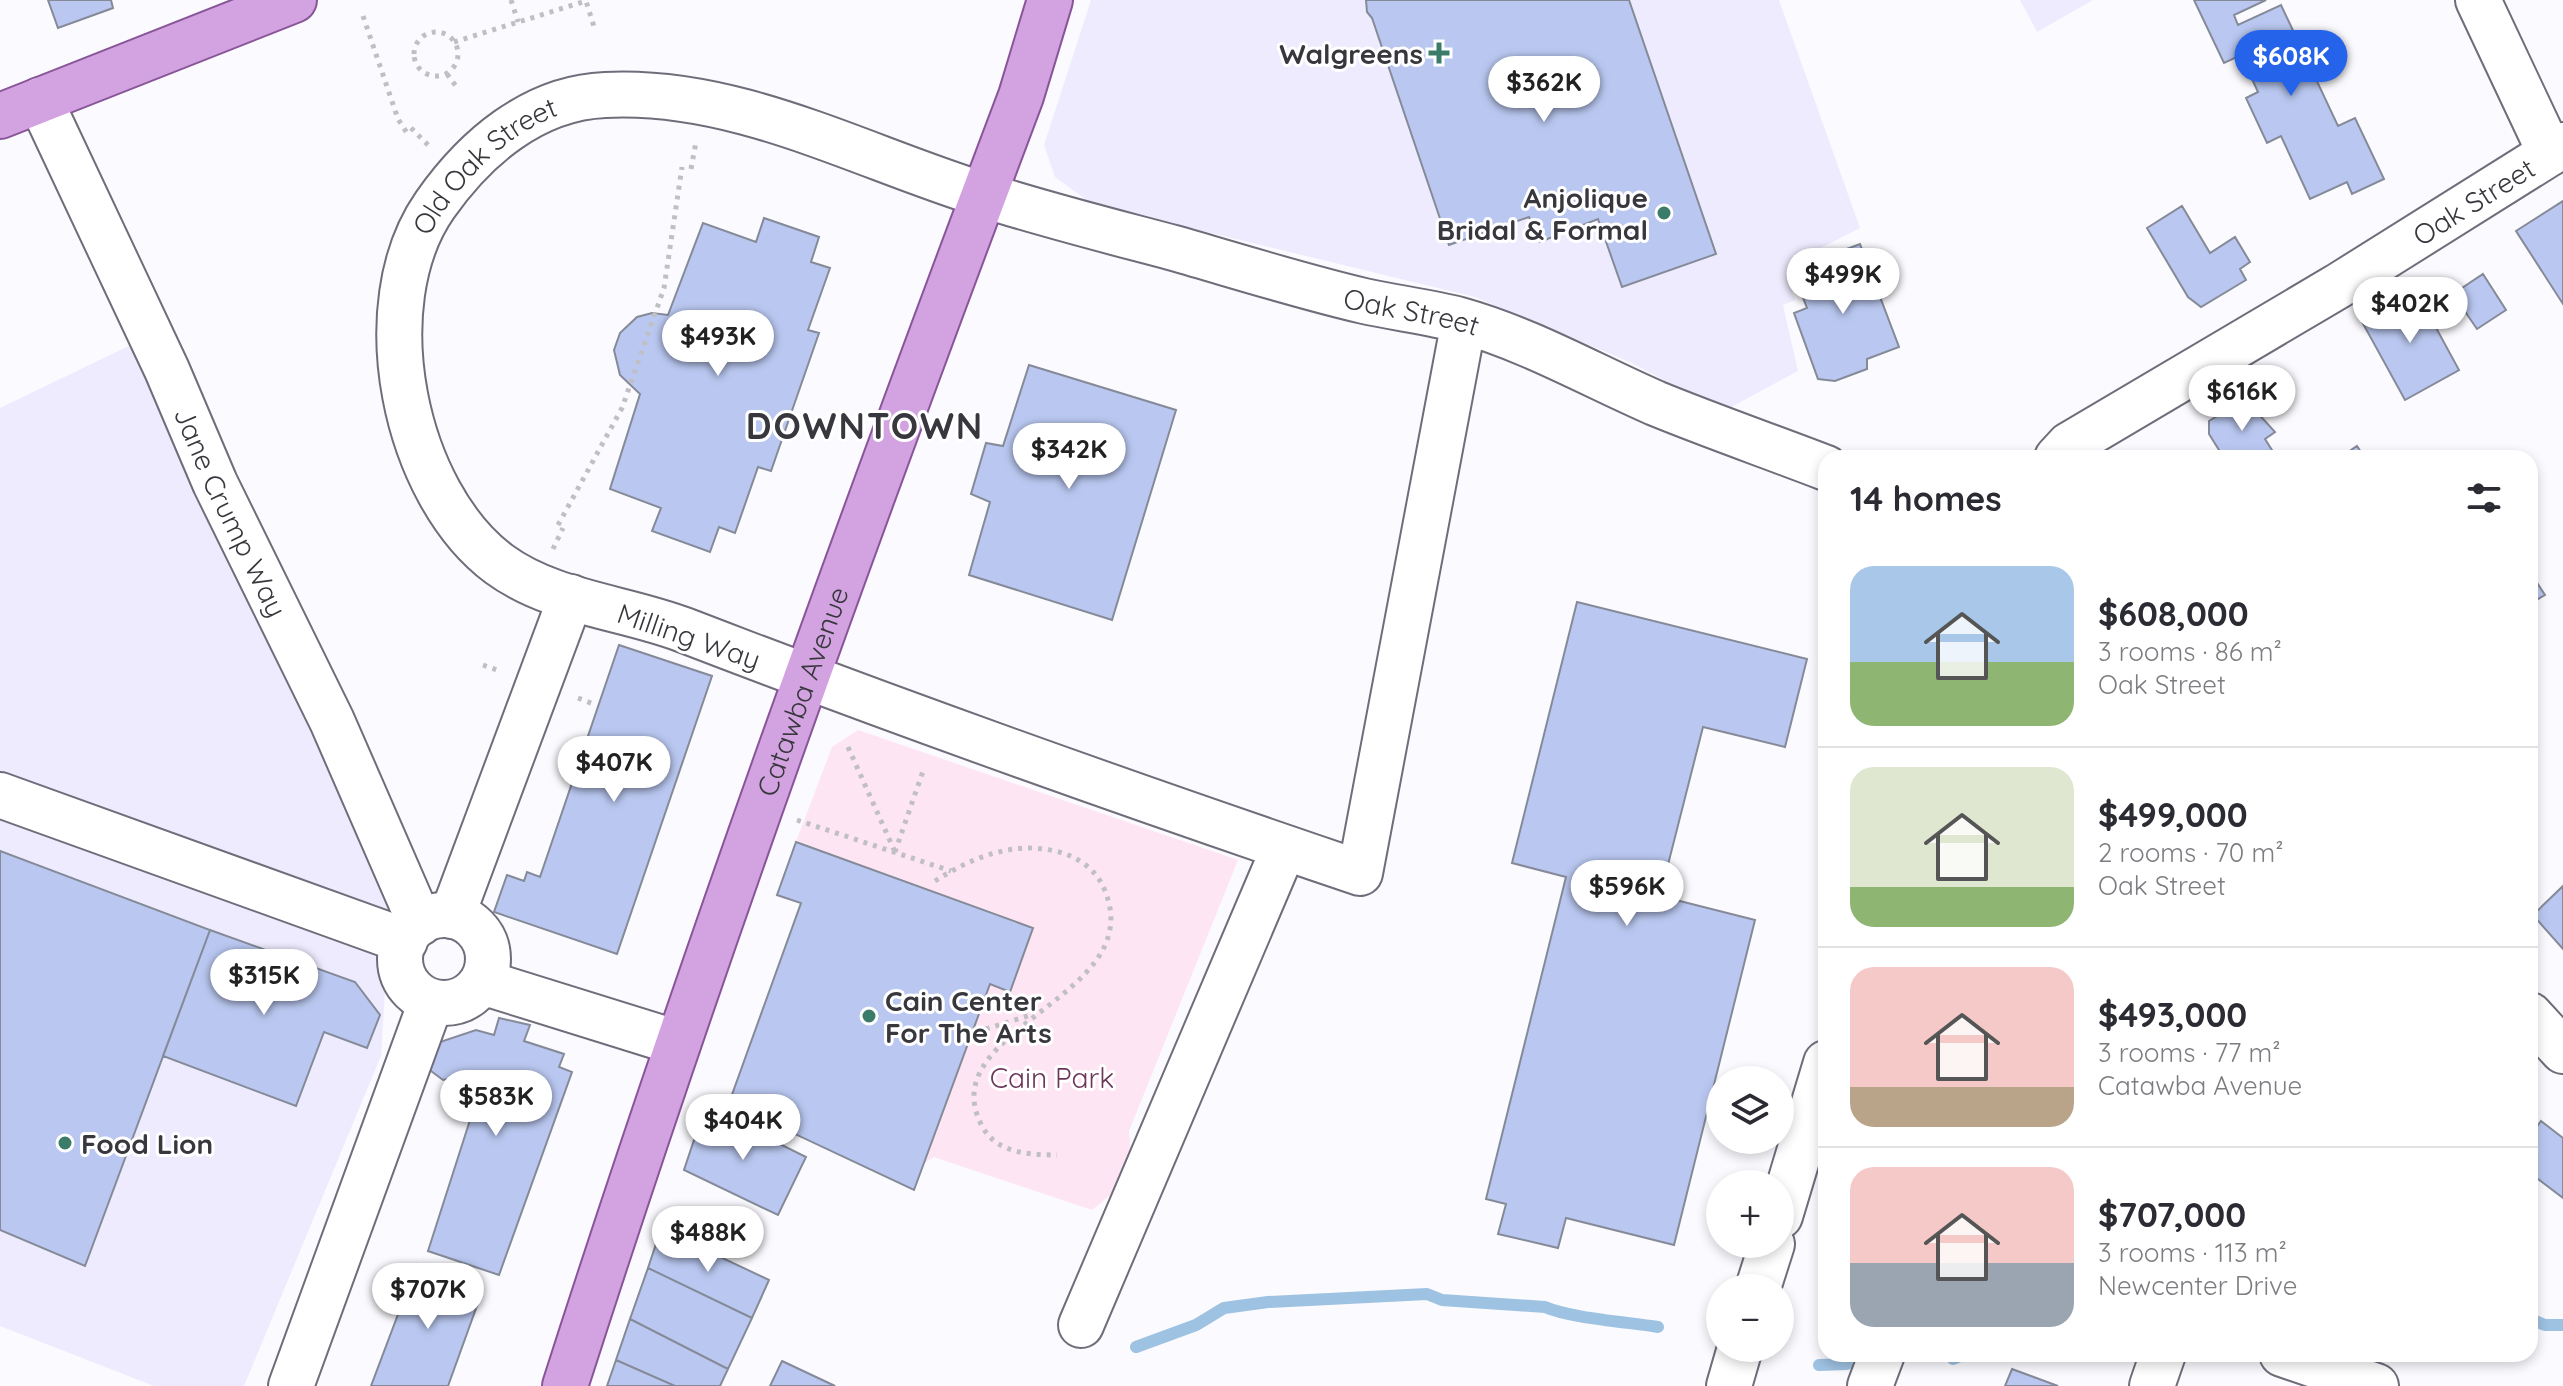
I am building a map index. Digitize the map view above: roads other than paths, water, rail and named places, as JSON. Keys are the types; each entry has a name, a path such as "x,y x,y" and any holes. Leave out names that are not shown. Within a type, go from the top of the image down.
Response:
{"main road":[{"path":"0,116 293,0"},
{"name":"Catawba Avenue","path":"565,1386 678,1043 806,677 1021,96 1049,2"}],"street":[{"path":"2478,0 2556,149"},
{"name":"Old Oak Street","path":"571,597 502,566 467,535 442,502 417,442 402,384 401,325 408,267 425,219 457,174 541,108 577,97 656,95 704,102 835,141 984,195"},
{"name":"Jane Crump Way","path":"40,100 167,370 215,483 332,721 425,927"},
{"name":"Oak Street","path":"2064,450 2338,286 2556,149"},
{"name":"Oak Street","path":"984,195 1360,300 1464,321 1658,404 1818,465"},
{"name":"Milling Way","path":"571,597 672,626 806,677 1103,779 1284,848 1360,873 1464,321"},
{"path":"0,795 425,927 571,597"},
{"path":"1081,1325 1284,848"},
{"name":"Jane Crump Way","path":"431,1002 408,984 400,955 425,927 465,920 484,941 488,954 482,982"},
{"path":"291,1386 431,1002 460,1001 482,982 678,1043"},
{"path":"2538,1024 2563,1051"},
{"path":"1794,1170 1818,1090"},
{"path":"1729,1386 1736,1362"},
{"path":"1870,1386 1879,1362"},
{"path":"2152,1386 2160,1362"},
{"path":"2306,1362 2376,1386"}],"waterway":[{"path":"1136,1347 1196,1325 1224,1308 1268,1302 1427,1294 1442,1300 1545,1307 1584,1317 1658,1327"},
{"path":"2538,1322 2563,1325"},
{"path":"1819,1365 1847,1364"}],"place":[{"name":"Walgreens","path":"1439,53"},
{"name":"Anjolique Bridal & Formal","path":"1664,213"},
{"name":"Cain Center For The Arts","path":"869,1016"},
{"name":"Food Lion","path":"65,1143"}],"district":[{"name":"DOWNTOWN","path":"865,425"}],"park label":[{"name":"Cain Park","path":"1052,1077"}]}
